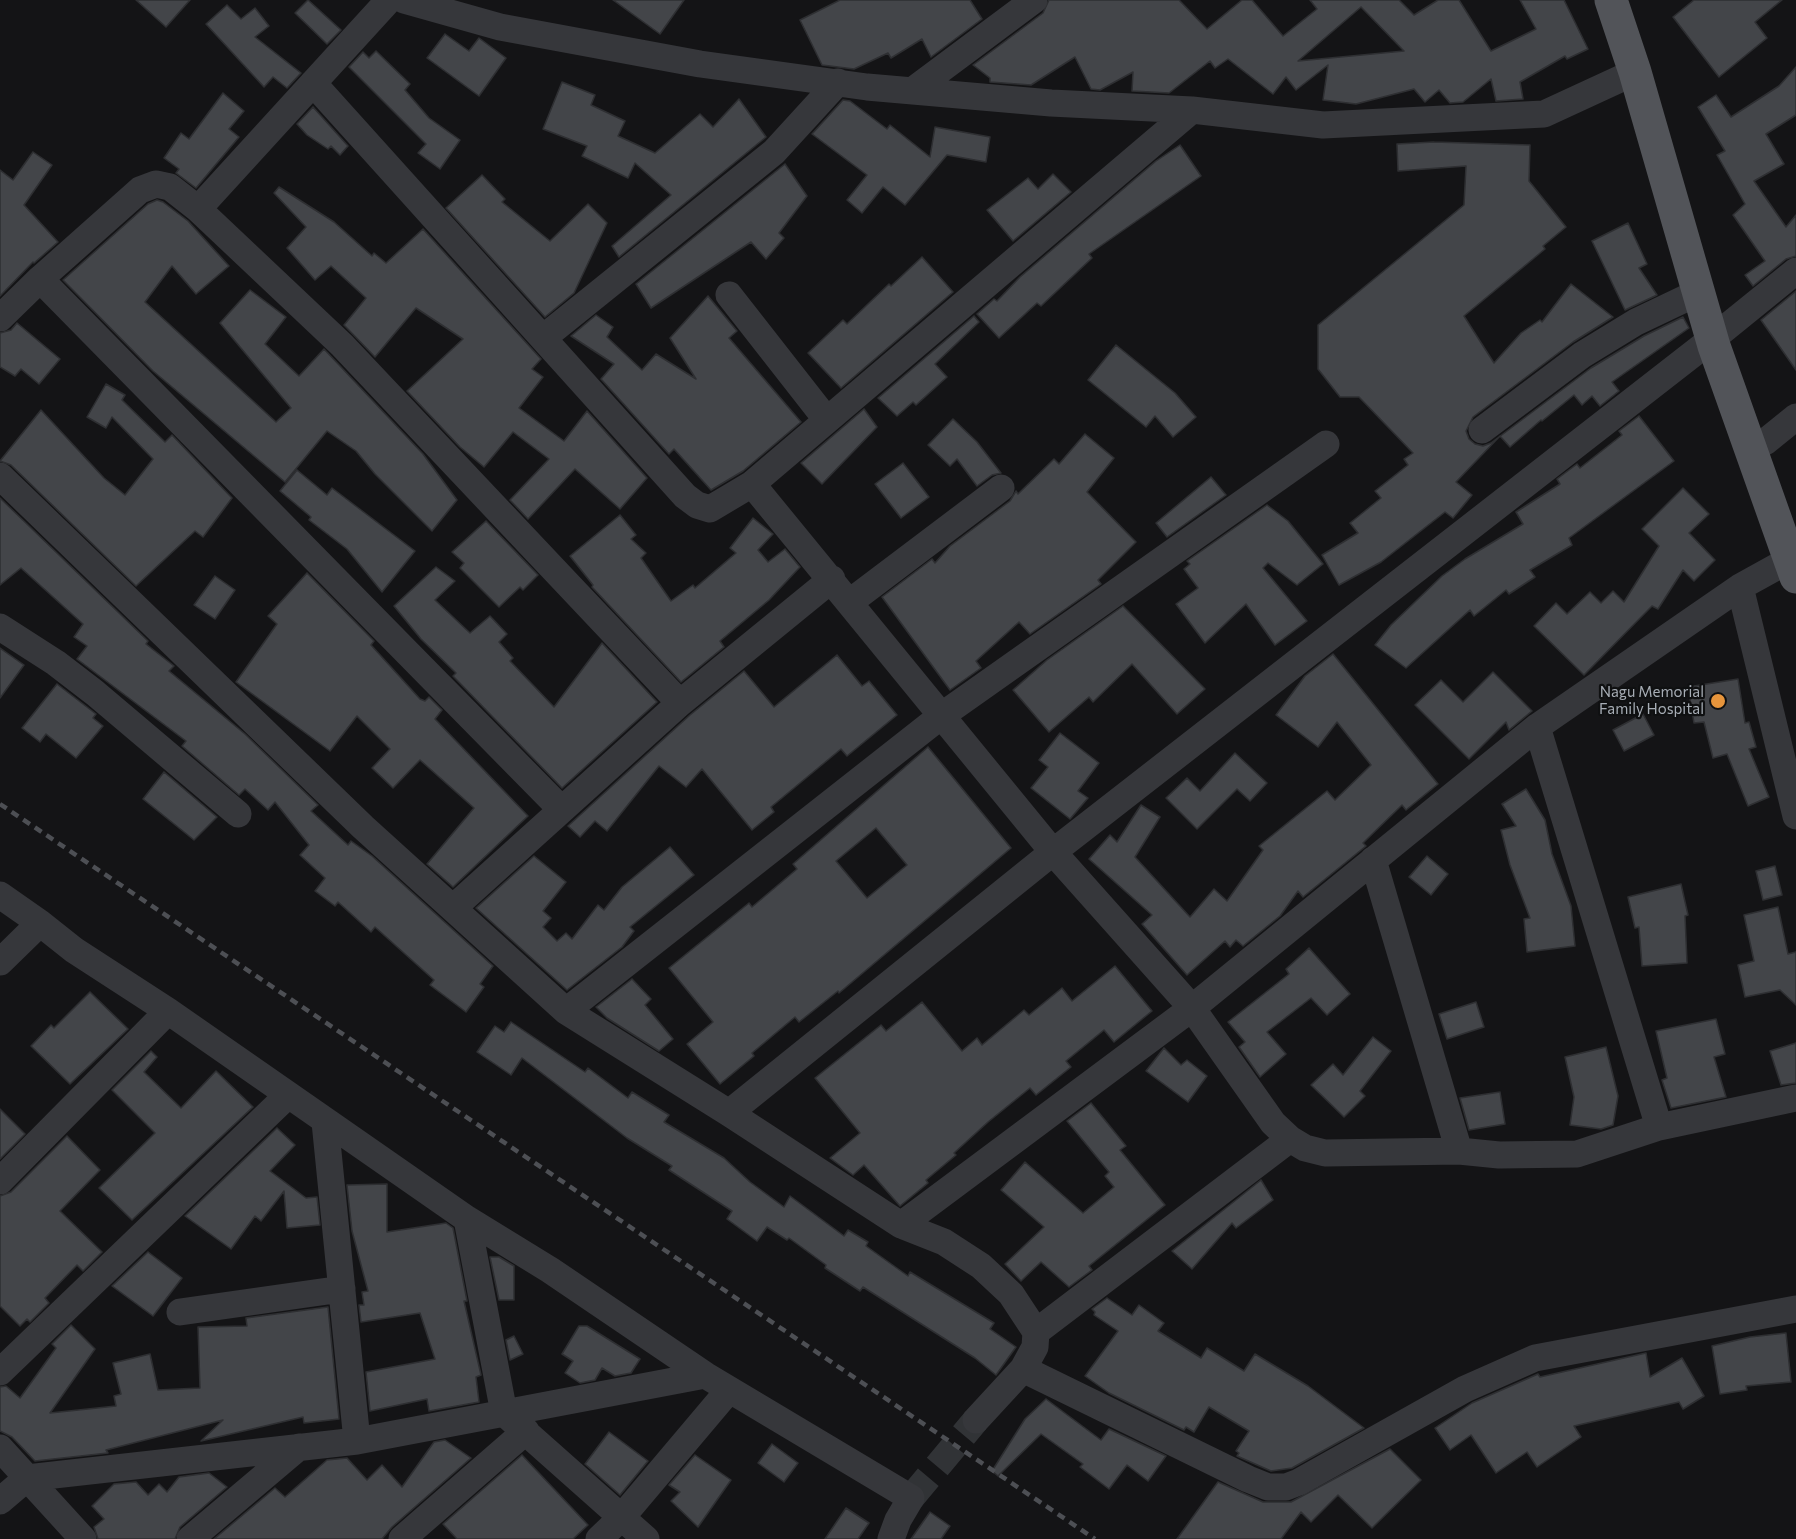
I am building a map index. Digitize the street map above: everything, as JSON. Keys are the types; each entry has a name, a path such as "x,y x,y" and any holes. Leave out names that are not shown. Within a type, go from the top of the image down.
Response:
{"main road":[{"path":"1611,0 1635,72 1699,292 1765,442 1796,523"},
{"path":"1635,0 1711,272 1717,335 1794,564"}],"street":[{"path":"198,209 389,0"},
{"path":"404,0 512,30 700,64 912,91 1051,103 1192,110 1323,125 1544,114 1635,72"},
{"path":"912,91 1034,0"},
{"path":"543,338 774,152 838,82"},
{"path":"313,83 685,496 697,505 710,509 752,484 1192,110"},
{"path":"0,318 140,190 156,184 170,187 198,209 342,345 680,703"},
{"path":"729,1113 1053,852 1796,271"},
{"path":"40,279 561,808"},
{"path":"1482,430 1582,355 1636,322 1699,292"},
{"path":"729,295 826,419"},
{"path":"1765,442 1796,417"},
{"path":"566,1011 941,716 1326,444"},
{"path":"0,476 363,827 566,1011 901,1225 944,1242 981,1266 1011,1294 1036,1332 1035,1347 1023,1369 976,1420"},
{"path":"752,484 1053,852 1192,1008 1273,1123 1290,1139 1305,1148 1325,1153 1458,1151 1499,1155 1576,1154 1659,1127 1796,1098"},
{"path":"850,602 1001,488"},
{"path":"901,1225 1192,1008 1537,727 1740,587 1794,564"},
{"path":"453,908 561,808 680,703 832,579"},
{"path":"1740,587 1796,816"},
{"path":"0,627 56,663 95,693 238,814"},
{"path":"1537,727 1659,1127"},
{"path":"1373,860 1458,1151"},
{"path":"0,895 74,950 168,1011 287,1096 467,1219 550,1270 705,1375 911,1498 898,1520 891,1539"},
{"path":"0,962 40,923"},
{"path":"0,1181 168,1011"},
{"path":"0,1372 287,1096"},
{"path":"325,1122 357,1440"},
{"path":"1036,1332 1290,1139"},
{"path":"467,1219 504,1413 646,1539"},
{"path":"180,1312 342,1289"},
{"path":"1023,1369 1248,1479 1268,1487 1286,1487 1299,1482 1465,1389 1535,1359 1796,1309"},
{"path":"0,1501 27,1478 357,1440 705,1375"},
{"path":"599,1539 621,1518 729,1390"},
{"path":"402,1539 525,1431"},
{"path":"190,1539 299,1447"},
{"path":"0,1449 83,1539"}],"building":[{"path":"136,0 190,0 166,27"},
{"path":"308,0 341,30 327,44 295,13"},
{"path":"613,0 684,0 660,34"},
{"path":"840,0 970,0 982,19 931,57 922,39 891,58 888,53 854,69 822,65 800,20"},
{"path":"1049,0 1179,0 1207,29 1242,0 1252,0 1283,36 1317,9 1310,0 1399,0 1414,15 1438,0 1459,0 1491,51 1536,29 1520,0 1564,0 1588,49 1567,59 1565,56 1520,82 1523,99 1496,101 1491,79 1463,102 1450,103 1439,90 1425,102 1414,89 1356,104 1323,100 1328,65 1296,90 1286,77 1273,94 1228,59 1215,68 1210,61 1169,93 1132,91 1133,72 1100,90 1091,89 1075,57 1031,85 990,82 990,78 973,65 1043,13","holes":["1361,7 1404,51 1298,61"]},
{"path":"1694,0 1782,0 1755,22 1767,38 1719,77 1673,17"},
{"path":"227,5 241,19 255,8 269,26 255,37 301,73 287,88 273,77 264,87 206,24"},
{"path":"445,34 469,51 479,38 506,58 479,96 427,58"},
{"path":"376,51 410,84 405,90 429,118 460,140 440,169 418,153 426,144 349,67 363,52 369,58"},
{"path":"1796,67 1796,115 1766,134 1784,164 1754,181 1786,227 1796,215 1796,256 1786,259 1753,286 1745,275 1765,261 1733,215 1745,204 1717,155 1725,151 1698,107 1716,95 1731,117 1779,86"},
{"path":"562,82 595,95 591,105 625,121 618,136 655,153 700,114 713,127 739,99 766,137 619,257 612,246 671,195 635,163 628,178 582,156 587,146 543,129"},
{"path":"223,93 244,111 229,129 239,137 196,188 176,173 179,169 164,158 181,133 189,139"},
{"path":"843,100 850,101 887,129 890,125 930,157 935,127 990,137 986,162 947,155 905,205 883,187 862,213 847,200 867,175 812,134"},
{"path":"313,107 348,146 340,155 331,146 328,149 307,135 297,124"},
{"path":"1434,142 1530,145 1529,181 1566,227 1543,246 1545,249 1464,316 1494,363 1521,333 1540,320 1542,322 1571,284 1613,317 1573,342 1473,417 1466,431 1469,439 1475,444 1483,446 1499,437 1456,482 1472,495 1453,518 1445,512 1381,562 1339,585 1322,555 1358,533 1350,523 1381,498 1375,491 1408,465 1404,459 1413,453 1359,397 1340,397 1318,369 1318,325 1464,205 1466,166 1398,171 1397,144"},
{"path":"1180,145 1201,176 1089,254 1092,258 1041,306 1037,303 999,338 977,314 994,299 997,301 1020,277 1156,161"},
{"path":"33,152 52,165 24,205 58,242 33,262 0,296 0,170 13,180"},
{"path":"785,164 807,196 779,233 784,238 766,259 751,242 651,308 636,284"},
{"path":"1053,174 1071,192 1013,241 987,210 1028,178 1038,189"},
{"path":"482,175 505,199 502,202 550,241 588,204 607,223 574,293 545,317 446,208"},
{"path":"279,187 334,222 372,256 374,253 386,263 423,229 541,359 532,369 543,377 519,408 564,441 587,411 647,478 620,509 575,469 528,519 510,500 549,459 513,432 484,467 460,447 407,391 463,339 416,308 375,357 344,325 366,298 331,266 315,280 287,248 306,227 274,193"},
{"path":"157,200 188,221 229,266 196,294 172,266 145,302 276,422 291,408 220,323 250,290 286,317 265,344 299,376 324,349 423,454 457,500 432,531 375,474 356,451 327,431 285,482 153,371 63,280 148,204"},
{"path":"1628,223 1647,264 1639,268 1657,295 1625,310 1592,241"},
{"path":"922,257 953,292 841,388 808,353 843,320 847,324 889,284 891,286"},
{"path":"1796,291 1796,370 1761,320"},
{"path":"708,296 737,331 729,338 801,422 743,471 711,490 674,449 669,454 601,379 614,364 571,336 596,315 613,327 607,337 642,370 656,354 696,379 670,338"},
{"path":"974,316 979,322 935,364 947,377 916,405 913,402 897,416 878,398"},
{"path":"1683,317 1689,328 1612,382 1619,391 1600,406 1592,396 1582,405 1574,395 1510,447 1500,436 1591,368 1644,336"},
{"path":"17,323 60,359 39,384 21,369 15,376 0,367 0,333 11,330"},
{"path":"1116,345 1175,393 1196,417 1173,437 1155,416 1146,427 1088,380"},
{"path":"106,384 125,395 122,400 165,442 172,435 232,498 203,537 195,531 136,586 11,465 0,461 41,410 104,478 125,495 153,459 112,417 106,428 87,417"},
{"path":"864,409 877,427 822,484 801,463"},
{"path":"1639,416 1674,461 1569,538 1572,545 1530,570 1535,577 1509,594 1506,590 1474,616 1470,610 1406,668 1375,645 1391,625 1442,576 1465,559 1523,524 1516,512 1560,484 1557,479 1577,464 1580,468 1622,435 1619,431"},
{"path":"953,419 977,442 1001,473 992,475 977,486 957,459 950,466 928,445"},
{"path":"1085,434 1114,458 1087,492 1136,542 1098,580 1101,584 1030,634 1019,622 976,661 981,668 950,690 882,597 932,559 935,563 950,546 1010,501 1016,491 1018,494 1054,459 1059,464"},
{"path":"903,463 929,497 901,518 875,484"},
{"path":"297,470 327,495 332,488 415,551 382,592 347,549 309,520 311,517 280,491"},
{"path":"1211,477 1226,495 1167,537 1156,523"},
{"path":"1683,488 1709,514 1689,533 1715,560 1694,581 1683,570 1658,609 1652,606 1584,675 1534,626 1556,603 1567,614 1590,592 1601,603 1613,591 1624,602 1659,546 1642,529"},
{"path":"0,498 148,641 146,644 174,666 169,671 245,734 318,805 311,811 348,845 351,841 372,856 493,966 480,984 484,987 466,1012 430,985 434,980 375,927 371,932 338,902 335,906 315,891 325,878 300,855 309,845 275,802 268,810 245,789 239,795 182,746 186,741 77,659 87,646 74,637 83,624 21,568 0,585"},
{"path":"1267,505 1288,521 1323,564 1297,585 1268,563 1263,568 1307,621 1275,645 1246,604 1205,643 1176,604 1198,588 1184,569 1190,564 1187,561"},
{"path":"620,515 636,535 631,539 646,553 641,558 671,601 693,585 695,588 736,553 730,548 753,518 773,534 758,550 768,562 785,549 800,567 769,600 720,641 724,647 681,682 592,587 593,585 570,556"},
{"path":"486,521 538,575 523,590 520,587 499,607 460,568 464,563 452,552"},
{"path":"436,567 455,581 435,600 470,633 490,616 507,634 499,642 513,658 510,661 554,707 602,643 657,702 562,788 453,676 456,673 421,639 394,606"},
{"path":"307,573 374,641 371,645 420,699 425,701 429,697 442,710 435,719 528,816 453,887 427,864 474,808 420,760 393,788 372,768 390,749 357,716 330,751 236,682 277,624 268,616"},
{"path":"215,576 235,590 215,619 194,605"},
{"path":"1123,606 1205,689 1177,714 1132,664 1093,702 1089,697 1049,732 1013,690 1047,660"},
{"path":"0,648 24,665 0,698"},
{"path":"1333,654 1438,784 1406,810 1402,805 1363,843 1366,846 1303,897 1298,891 1280,916 1243,946 1236,940 1230,947 1225,941 1187,975 1142,924 1152,915 1089,859 1110,835 1117,842 1141,805 1160,817 1135,857 1190,917 1214,889 1227,901 1263,850 1259,846 1327,791 1335,800 1371,765 1337,722 1318,747 1276,715 1305,676"},
{"path":"837,655 862,686 869,681 897,715 847,756 841,749 771,807 774,812 752,830 702,769 686,787 659,766 607,831 595,821 580,837 568,826 690,715 744,671 774,707"},
{"path":"1493,672 1532,711 1509,730 1506,722 1469,759 1415,705 1441,680 1463,702"},
{"path":"1738,679 1745,723 1749,722 1756,747 1749,749 1769,797 1748,806 1727,754 1713,758 1704,722 1694,723 1688,687"},
{"path":"57,684 96,714 93,718 103,726 76,758 46,734 40,742 22,728"},
{"path":"1643,714 1654,735 1624,751 1613,730"},
{"path":"1060,733 1099,763 1078,791 1088,798 1070,819 1031,788 1048,767 1039,760"},
{"path":"928,747 1011,848 839,993 838,991 799,1022 795,1017 720,1084 687,1044 713,1022 669,968 749,903 752,907 797,869 793,864","holes":["876,828 907,865 867,898 836,861"]},
{"path":"1235,753 1267,783 1250,801 1237,789 1197,829 1166,798 1187,778 1200,791"},
{"path":"164,772 217,817 194,840 143,799"},
{"path":"1526,789 1545,820 1552,854 1571,906 1575,946 1527,952 1524,919 1530,918 1510,865 1501,830 1516,826 1502,804"},
{"path":"670,847 694,875 630,927 634,931 622,947 567,990 476,908 534,856 566,882 543,911 551,918 543,927 557,941 566,933 572,939 598,905 604,910 622,887"},
{"path":"1427,856 1448,874 1431,895 1409,877"},
{"path":"1775,866 1782,895 1763,900 1756,871"},
{"path":"1681,884 1688,915 1685,916 1687,963 1642,966 1639,927 1635,928 1628,897"},
{"path":"1778,907 1788,954 1796,952 1796,1005 1780,990 1745,997 1738,965 1754,961 1744,915"},
{"path":"1309,948 1350,994 1327,1015 1311,998 1267,1032 1286,1054 1260,1077 1239,1047 1245,1042 1228,1022 1289,974 1286,969"},
{"path":"1115,966 1152,1011 1114,1042 1104,1030 1066,1061 1071,1067 1036,1095 1030,1088 988,1122 954,1153 956,1155 926,1180 928,1183 900,1206 864,1165 853,1175 830,1158 860,1133 815,1078 881,1025 886,1031 922,1002 962,1051 977,1038 982,1045 1024,1010 1029,1015 1062,988 1072,1001"},
{"path":"632,979 651,999 645,1005 673,1039 659,1051 607,1018 596,1007"},
{"path":"90,992 128,1029 70,1084 31,1046 51,1025 54,1028"},
{"path":"1476,1002 1484,1027 1447,1039 1439,1014"},
{"path":"1716,1019 1725,1054 1714,1057 1726,1097 1671,1108 1662,1080 1667,1078 1656,1031"},
{"path":"511,1022 585,1072 588,1068 628,1098 632,1092 669,1115 664,1122 724,1158 750,1182 784,1207 790,1196 844,1236 848,1230 868,1242 866,1246 908,1276 910,1272 994,1323 990,1329 1016,1347 996,1375 975,1358 863,1287 860,1291 825,1268 826,1265 789,1238 787,1240 767,1227 757,1241 727,1219 732,1211 669,1170 672,1166 627,1138 522,1058 511,1075 477,1052 495,1026 504,1032"},
{"path":"1373,1037 1391,1051 1360,1091 1365,1096 1344,1117 1311,1085 1333,1064 1343,1075"},
{"path":"1796,1043 1796,1083 1781,1085 1770,1051"},
{"path":"1606,1047 1618,1096 1613,1125 1601,1129 1570,1125 1574,1097 1565,1057"},
{"path":"1164,1048 1181,1065 1187,1060 1207,1076 1188,1102 1146,1071"},
{"path":"151,1051 157,1057 144,1072 181,1108 216,1071 253,1107 132,1220 99,1188 155,1133 112,1090"},
{"path":"1500,1092 1505,1124 1469,1130 1460,1098"},
{"path":"1091,1103 1126,1146 1120,1150 1165,1205 1089,1266 1092,1270 1069,1287 1041,1262 1021,1281 1005,1264 1044,1227 1001,1190 1025,1162 1083,1213 1114,1187 1105,1176 1109,1172 1067,1121"},
{"path":"0,1109 25,1134 0,1159"},
{"path":"277,1128 295,1145 270,1171 306,1198 317,1197 320,1225 287,1228 284,1191 261,1221 255,1216 231,1249 185,1216"},
{"path":"67,1136 100,1170 60,1211 102,1252 83,1271 77,1265 45,1298 49,1303 30,1322 27,1319 20,1326 0,1306 0,1196 11,1192"},
{"path":"1261,1180 1273,1200 1236,1228 1232,1223 1192,1269 1172,1251"},
{"path":"387,1184 387,1232 446,1223 453,1228 467,1301 464,1301 481,1375 476,1377 479,1402 429,1411 427,1399 370,1411 366,1372 435,1359 420,1313 361,1322 359,1305 364,1305 362,1292 368,1291 352,1231 347,1185"},
{"path":"148,1252 182,1278 153,1316 112,1286"},
{"path":"490,1257 499,1257 514,1266 514,1300 499,1300"},
{"path":"1107,1298 1132,1315 1139,1305 1164,1323 1158,1331 1201,1358 1207,1348 1244,1371 1255,1354 1308,1386 1364,1428 1292,1468 1271,1471 1237,1456 1239,1453 1236,1451 1249,1431 1209,1407 1194,1432 1186,1427 1184,1430 1109,1393 1085,1376 1118,1331 1094,1315 1095,1312 1092,1309"},
{"path":"328,1307 339,1419 304,1423 303,1417 201,1441 223,1420 106,1450 108,1453 35,1461 12,1437 0,1431 0,1387 6,1386 20,1398 56,1348 52,1344 71,1325 95,1349 50,1413 116,1406 114,1396 121,1394 113,1363 150,1354 158,1390 200,1388 198,1327 247,1326 246,1318"},
{"path":"579,1326 587,1326 640,1359 631,1373 615,1376 602,1368 595,1380 580,1383 565,1373 573,1361 562,1354"},
{"path":"1786,1333 1791,1382 1746,1386 1747,1390 1720,1394 1712,1346 1750,1337"},
{"path":"514,1336 523,1354 510,1360 506,1340"},
{"path":"1646,1353 1650,1377 1682,1358 1704,1396 1683,1409 1679,1402 1574,1426 1581,1437 1537,1467 1527,1452 1496,1473 1471,1435 1450,1450 1435,1428 1472,1403 1538,1374 1540,1377"},
{"path":"1046,1399 1101,1440 1109,1429 1166,1456 1148,1481 1127,1465 1109,1489 1080,1467 1083,1464 1041,1434 998,1476 992,1471 1025,1419"},
{"path":"609,1432 648,1461 620,1495 585,1464"},
{"path":"445,1440 471,1458 392,1527 382,1539 214,1539 275,1488 285,1497 327,1460 347,1458 367,1480 382,1465 402,1487 434,1442"},
{"path":"772,1444 798,1463 784,1482 758,1463"},
{"path":"1390,1449 1421,1480 1372,1528 1338,1495 1311,1522 1301,1512 1281,1539 1177,1539 1218,1482 1263,1502 1291,1502"},
{"path":"522,1455 588,1525 573,1539 457,1539 443,1524"},
{"path":"695,1455 731,1480 698,1527 671,1501 680,1492 669,1485"},
{"path":"209,1473 227,1487 180,1527 175,1539 98,1539 94,1527 104,1519 92,1506 114,1484 136,1482 148,1495 159,1484 167,1492 179,1477"},
{"path":"846,1508 869,1523 858,1539 825,1539"},
{"path":"930,1512 950,1526 941,1539 911,1539"}],"tunnel":[{"path":"911,1498 976,1420"}],"railway":[{"path":"0,804 1095,1539"}],"place":[{"name":"Nagu Memorial Family Hospital","path":"1718,701"}]}
